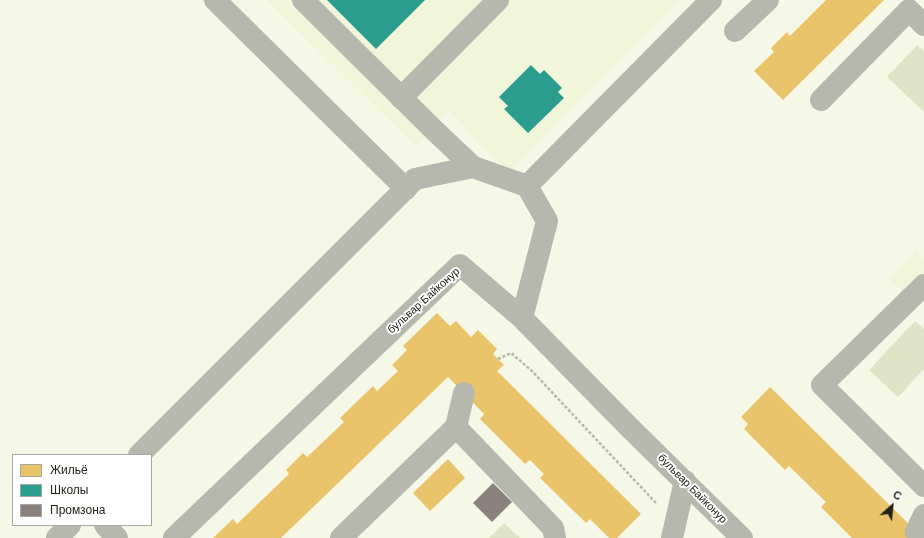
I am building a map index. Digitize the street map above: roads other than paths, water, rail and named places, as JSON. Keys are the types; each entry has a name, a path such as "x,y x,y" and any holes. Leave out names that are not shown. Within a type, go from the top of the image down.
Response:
{"street":[{"path":"215,0 406,189"},
{"path":"303,0 401,98 473,167 527,186 546,221 522,318"},
{"path":"401,98 498,0"},
{"path":"527,186 711,0"},
{"path":"735,31 768,0"},
{"path":"821,100 909,10 924,26"},
{"path":"141,454 415,179 473,167"},
{"name":"бульвар Байконур","path":"174,538 460,265 522,318 630,428 742,538"},
{"path":"924,285 822,385 924,486"},
{"path":"341,538 456,427 464,393"},
{"path":"456,427 553,528 555,538"},
{"path":"674,530 685,481"},
{"path":"56,538 69,526"},
{"path":"106,526 117,538"}]}
